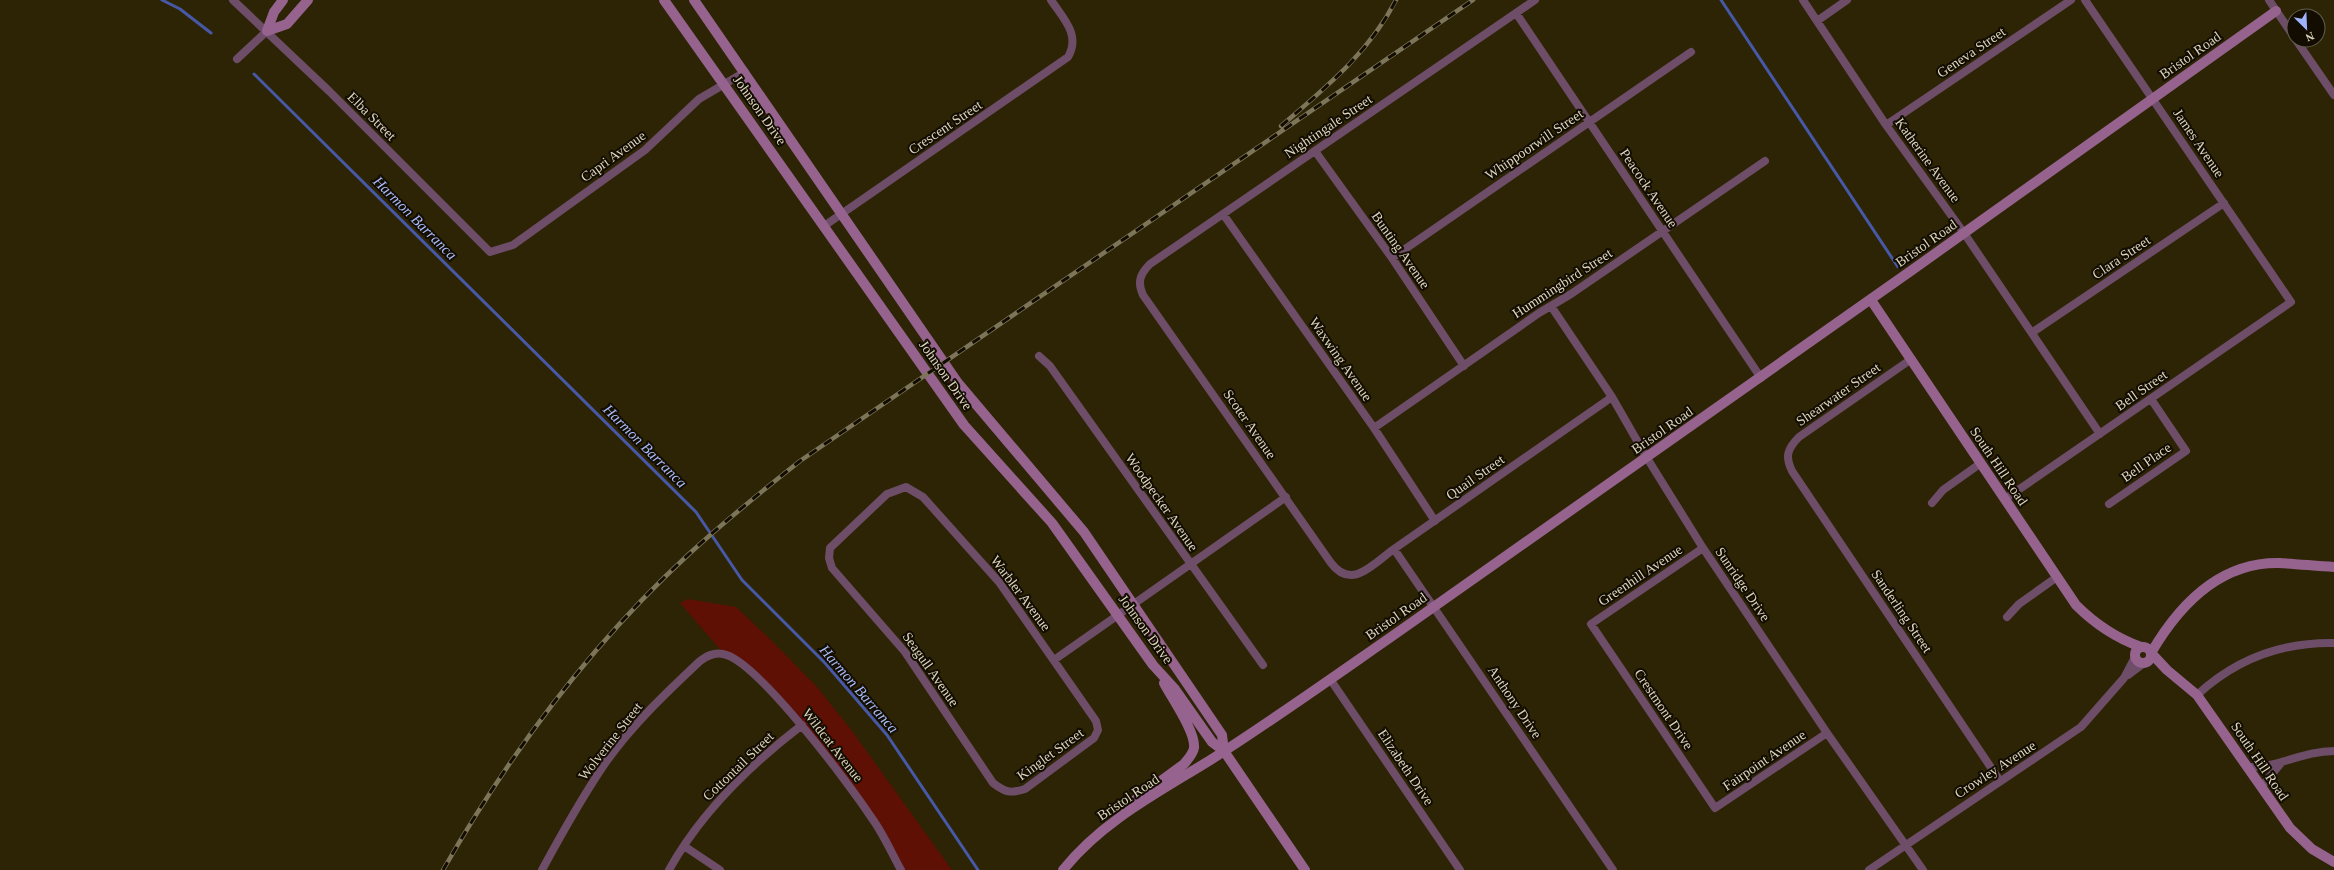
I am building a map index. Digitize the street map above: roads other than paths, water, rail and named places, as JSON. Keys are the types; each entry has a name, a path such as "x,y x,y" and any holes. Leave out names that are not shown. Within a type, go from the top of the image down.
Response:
{"street":[{"name":"Elba Street","path":"233,0 267,31 490,252"},
{"path":"267,31 274,12 283,0"},
{"path":"237,59 267,31 287,24 308,0"},
{"name":"Johnson Drive","path":"664,0 964,425 1047,518 1153,665 1174,688 1212,742 1224,751 1301,869"},
{"name":"Johnson Drive","path":"694,0 958,383 1073,517 1222,735 1224,751"},
{"name":"Crescent Street","path":"824,226 1064,62 1072,52 1074,45 1070,27 1051,0"},
{"name":"Nightingale Street","path":"1140,278 1150,264 1535,0"},
{"name":"Katherine Avenue","path":"1803,0 1886,125 2033,332 2100,434"},
{"path":"1817,20 1847,0"},
{"name":"Geneva Street","path":"1886,125 2071,0"},
{"name":"James Avenue","path":"2085,0 2291,302"},
{"path":"2269,0 2286,25"},
{"name":"Bristol Road","path":"1063,870 1084,846 1115,820 1224,751 1434,607 1761,378 2276,11"},
{"name":"Peacock Avenue","path":"1516,13 1761,378"},
{"path":"2302,48 2334,95"},
{"name":"Whippoorwill Street","path":"1392,258 1691,52"},
{"name":"Capri Avenue","path":"490,252 513,245 645,150 689,106 745,72"},
{"name":"Bunting Avenue","path":"1315,151 1392,258 1464,366"},
{"name":"Hummingbird Street","path":"1374,428 1765,161"},
{"name":"Clara Street","path":"2033,332 2224,203"},
{"name":"Waxwing Avenue","path":"1223,214 1374,428 1435,521"},
{"name":"Scoter Avenue","path":"1140,278 1143,295 1336,569 1351,576"},
{"name":"South Hill Road","path":"1871,300 2057,577 2087,616 2117,637 2135,656"},
{"name":"Bell Street","path":"2005,499 2291,302"},
{"name":"Sunridge Drive","path":"1551,306 1612,396 1647,458 1703,548 1827,733 1923,870"},
{"name":"Woodpecker Avenue","path":"1039,356 1050,366 1262,665"},
{"name":"Shearwater Street","path":"1787,454 1799,437 1910,360"},
{"name":"Quail Street","path":"1351,576 1364,572 1394,549 1612,396"},
{"name":"Bell Place","path":"2109,504 2186,451 2151,399"},
{"name":"Sanderling Street","path":"1787,454 1792,471 2000,781"},
{"path":"1932,504 1943,490 1981,463"},
{"name":"Seagull Avenue","path":"906,486 887,494 830,548 829,558 832,568 906,652 993,783 1004,792 1012,793"},
{"name":"Warbler Avenue","path":"906,486 923,497 999,582 1096,721 1098,730"},
{"path":"1054,660 1286,497"},
{"name":"Greenhill Avenue","path":"1591,624 1703,548"},
{"name":"Anthony Drive","path":"1394,549 1614,870"},
{"path":"2163,632 2137,649 2135,656 2138,662 2145,663 2151,658 2163,632 2190,600 2217,580 2232,572 2260,565 2278,563 2334,567"},
{"path":"2007,617 2019,604 2057,577"},
{"name":"Crestmont Drive","path":"1591,624 1715,808"},
{"name":"South Hill Road","path":"2117,637 2142,647"},
{"path":"2198,695 2223,674 2258,655 2295,645 2334,644"},
{"path":"2142,647 2147,647 2152,653"},
{"name":"South Hill Road","path":"2152,653 2167,670 2198,695 2262,786 2278,814 2299,838 2321,856 2334,862"},
{"name":"Wolverine Street","path":"542,870 586,794 631,732 700,661 714,654 724,654"},
{"name":"Wildcat Avenue","path":"724,654 746,668 802,724 870,815 901,870"},
{"name":"Crowley Avenue","path":"2124,678 2135,656"},
{"name":"South Hill Road","path":"2145,663 2167,670"},
{"name":"Crowley Avenue","path":"1869,870 2081,727 2124,678 2145,663"},
{"path":"1115,820 1141,795 1184,764 1190,757 1194,746 1191,732 1153,665"},
{"name":"Elizabeth Drive","path":"1330,679 1460,870"},
{"name":"Cottontail Street","path":"669,870 702,820 732,785 802,724"},
{"name":"Kinglet Street","path":"1012,793 1025,789 1094,738 1098,730"},
{"name":"Fairpoint Avenue","path":"1715,808 1827,733"},
{"path":"2249,767 2282,762 2304,754 2334,751"},
{"path":"2262,786 2282,762"},
{"path":"684,846 720,870"}],"waterway":[{"name":"Harmon Barranca","path":"162,0 180,9 211,33"},
{"path":"1721,0 1898,267"},
{"name":"Harmon Barranca","path":"254,74 696,512 742,580 825,663 887,735 978,870"}],"railway":[{"path":"1281,126 1345,69 1373,37 1396,0"},
{"path":"443,870 496,784 524,743 585,663 618,625 653,589 689,554 730,518 800,461 1473,0"}]}
